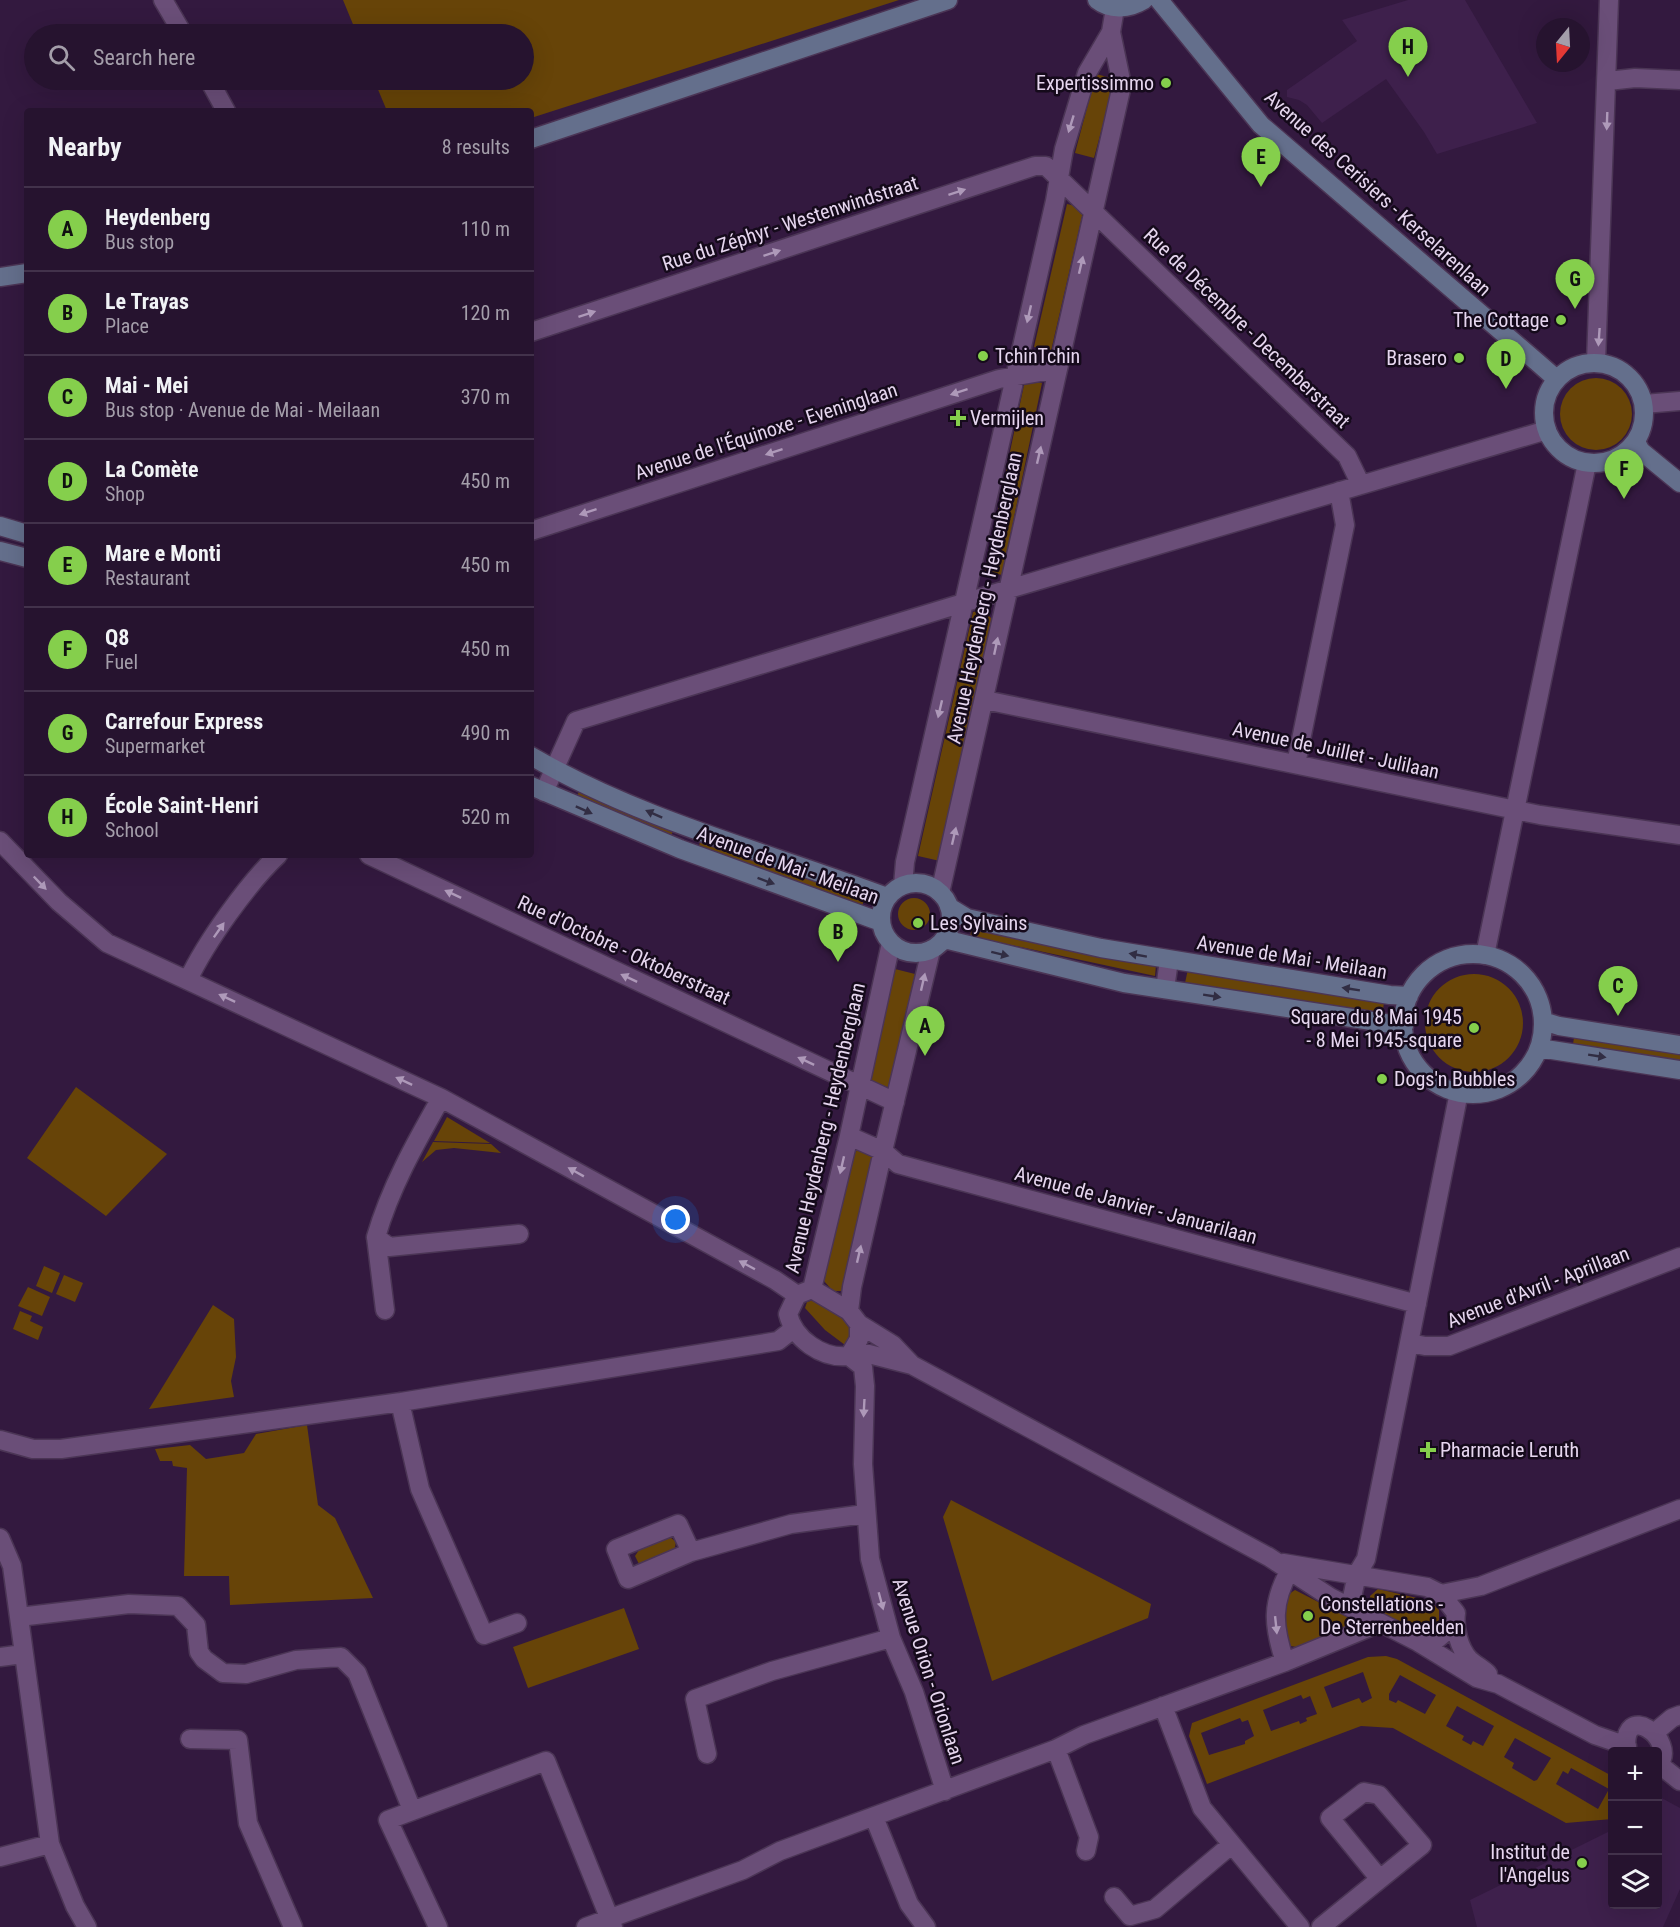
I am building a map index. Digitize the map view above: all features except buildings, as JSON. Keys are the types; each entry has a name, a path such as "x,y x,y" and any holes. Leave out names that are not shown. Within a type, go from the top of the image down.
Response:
{"street":[{"path":"163,0 177,24"},
{"path":"534,138 948,0"},
{"path":"1097,0 1115,8 1130,7 1143,0"},
{"name":"Avenue des Cerisiers - Kerselarenlaan","path":"1159,0 1261,125 1537,362 1552,376 1554,382"},
{"path":"1596,362 1608,81 1609,0"},
{"name":"Avenue Heydenberg - Heydenberglaan","path":"903,885 906,862 1064,149 1087,73 1111,32 1115,8"},
{"name":"Avenue Heydenberg - Heydenberglaan","path":"944,900 1009,589 1122,85 1111,32"},
{"path":"1608,81 1635,78 1680,80"},
{"path":"214,90 224,108"},
{"name":"Rue du Zéphyr - Westenwindstraat","path":"534,331 1035,166 1046,166 1093,210"},
{"name":"Rue de Décembre - Decemberstraat","path":"1093,210 1347,456 1361,485"},
{"path":"0,277 24,273"},
{"path":"1596,362 1614,367 1628,376 1641,394 1644,419 1636,442 1619,457 1599,463 1587,463 1570,457 1560,450 1547,430 1544,409 1547,394 1554,382 1575,366 1596,362"},
{"name":"Avenue de l'Équinoxe - Eveninglaan","path":"534,530 1015,374 1058,369"},
{"path":"1644,404 1680,401"},
{"path":"537,789 554,769 576,721 1009,589 1547,430"},
{"path":"1636,442 1641,451 1680,483"},
{"path":"1485,956 1587,463"},
{"path":"1296,764 1345,525 1339,491"},
{"path":"0,526 24,533"},
{"path":"0,551 24,557"},
{"name":"Avenue de Juillet - Julilaan","path":"985,700 1516,810 1680,836"},
{"name":"Avenue de Mai - Meilaan","path":"534,758 554,769 688,829 887,897"},
{"name":"Avenue de Mai - Meilaan","path":"537,789 680,849 880,922"},
{"name":"Avenue de Mai - Meilaan","path":"680,849 688,829"},
{"path":"0,841 59,902 107,943 441,1098 775,1280 854,1318 893,1345 912,1365"},
{"path":"188,980 219,930 264,868 275,858"},
{"name":"Rue d'Octobre - Oktoberstraat","path":"375,858 895,1102"},
{"name":"Avenue de Mai - Meilaan","path":"891,943 880,922 880,914 887,897 903,885 919,883 967,918 1169,960 1390,995 1409,996"},
{"path":"851,1353 859,1339 854,1318 852,1287 895,1102 938,945 951,921 944,900"},
{"path":"891,943 906,952 938,945 1124,983 1404,1026"},
{"name":"Avenue Heydenberg - Heydenberglaan","path":"792,1330 788,1314 804,1292 849,1136 858,1086 891,943"},
{"path":"1472,954 1485,956 1507,964 1526,978 1541,1005 1543,1021 1539,1048 1527,1069 1508,1085 1484,1093 1459,1092 1435,1082 1424,1074 1409,1052 1404,1026 1409,996 1424,974 1446,960 1472,954"},
{"name":"Avenue de Mai - Meilaan","path":"1166,989 1169,960"},
{"path":"1543,1021 1559,1026 1680,1046"},
{"path":"1539,1048 1680,1070"},
{"path":"1350,1607 1357,1574 1366,1559 1459,1092"},
{"path":"385,1310 376,1237 381,1218 417,1140 441,1098"},
{"name":"Avenue de Janvier - Januarilaan","path":"849,1136 883,1151 898,1164 1417,1304"},
{"path":"376,1237 389,1247 519,1234"},
{"name":"Avenue d'Avril - Aprillaan","path":"1410,1343 1425,1346 1449,1346 1680,1257"},
{"path":"0,1440 33,1449 61,1449 400,1402 778,1341 792,1330 820,1352 836,1357 851,1353 912,1365 1284,1566 1330,1597 1418,1642 1477,1677 1498,1684 1622,1747"},
{"name":"Avenue Orion - Orionlaan","path":"851,1353 863,1367 865,1386 863,1464 870,1559 891,1638 914,1692 945,1791"},
{"path":"400,1402 420,1490 484,1635 517,1623"},
{"path":"1441,1594 1481,1586 1680,1509"},
{"path":"691,1552 791,1524 865,1514"},
{"path":"0,1538 12,1566 50,1844 75,1906 87,1927"},
{"path":"1284,1566 1357,1574 1426,1587 1441,1594 1456,1618 1463,1651 1498,1684"},
{"path":"1284,1566 1274,1620 1285,1662"},
{"path":"1418,1642 1435,1641 1481,1586"},
{"path":"19,1617 129,1604 178,1606 196,1625 199,1652 222,1673 246,1674 296,1660 341,1657 357,1673 412,1810"},
{"path":"586,1927 612,1923 874,1817 1056,1749 1084,1735 1285,1662 1380,1623"},
{"path":"707,1754 695,1699 772,1671 891,1638"},
{"path":"0,1657 24,1654"},
{"path":"1163,1706 1202,1808 1230,1845 1300,1927"},
{"path":"1660,1728 1672,1718 1680,1715"},
{"path":"1628,1747 1631,1734 1641,1726 1654,1725 1669,1737 1671,1750 1662,1762"},
{"path":"190,1739 237,1740 248,1823 292,1927"},
{"path":"1056,1749 1089,1837 1086,1851"},
{"path":"438,1927 388,1820 546,1761 612,1923"},
{"path":"1662,1768 1680,1781"},
{"path":"1321,1927 1422,1845 1379,1795 1364,1792 1330,1818 1379,1878"},
{"path":"874,1817 909,1904 926,1927"},
{"path":"0,1857 50,1844"},
{"path":"1114,1897 1131,1916 1155,1909 1230,1845"}],"shaded area":[{"path":"343,0 899,0 534,117 534,108 386,108 378,90 534,90 534,24 353,24"},
{"path":"1408,0 1465,0 1537,123 1437,154 1386,79 1322,123 1307,105 1287,97 1287,90 1357,41 1342,20"},
{"path":"1096,74 1115,79 1094,158 1075,153"},
{"path":"1067,204 1084,208 1051,351 1034,347"},
{"path":"1603,378 1622,388 1630,400 1632,414 1630,428 1622,440 1610,448 1589,450 1570,440 1562,428 1560,407 1570,388 1582,380"},
{"path":"1025,380 1042,383 1002,575 985,571"},
{"path":"983,610 993,620 940,861 918,856 973,612"},
{"path":"580,788 674,829 670,838 577,797"},
{"path":"701,838 865,898 860,911 698,850"},
{"path":"914,898 926,902 930,914 926,926 914,930 902,926 898,914 902,902"},
{"path":"973,924 1156,965 1155,976 970,936"},
{"path":"895,969 915,974 888,1091 868,1086"},
{"path":"1188,969 1384,1003 1382,1015 1185,983"},
{"name":"Square du 8 Mai 1945 - 8 Mei 1945-square","path":"1474,974 1493,977 1509,988 1520,1004 1523,1023 1520,1042 1509,1058 1493,1069 1474,1072 1455,1069 1439,1058 1428,1042 1425,1023 1428,1004 1439,988 1455,977"},
{"path":"1575,1031 1680,1049 1680,1061 1573,1044"},
{"path":"76,1087 167,1154 106,1216 27,1158"},
{"path":"447,1117 490,1143 434,1141"},
{"path":"433,1142 491,1144 501,1153 454,1148 436,1150 422,1162"},
{"path":"858,1149 874,1157 846,1287 841,1291 833,1291 824,1281 824,1275 851,1158"},
{"path":"44,1266 60,1273 52,1293 36,1286"},
{"path":"64,1275 83,1283 75,1302 56,1294"},
{"path":"28,1287 50,1297 42,1316 18,1306"},
{"path":"813,1300 832,1310 846,1323 854,1336 845,1345 825,1330 805,1308 807,1302"},
{"path":"213,1305 234,1319 236,1357 231,1381 234,1397 149,1409"},
{"path":"20,1311 32,1316 30,1321 43,1327 38,1340 13,1329"},
{"path":"307,1425 318,1505 335,1518 373,1598 230,1605 229,1576 184,1576 187,1468 173,1466 172,1461 160,1461 155,1449 190,1445 206,1459 244,1453 256,1434"},
{"path":"951,1500 1151,1604 1148,1618 992,1681 943,1517"},
{"path":"670,1537 676,1542 674,1552 639,1564 635,1556 641,1547"},
{"path":"1378,1589 1430,1601 1439,1610 1439,1620 1427,1632 1416,1631 1371,1606 1370,1596"},
{"path":"1295,1590 1357,1622 1359,1626 1301,1648 1291,1646 1285,1633 1283,1608 1289,1594"},
{"path":"624,1608 639,1649 528,1688 513,1647"},
{"path":"1386,1656 1397,1659 1608,1774 1608,1788 1571,1768 1568,1774 1563,1771 1556,1784 1598,1809 1608,1791 1608,1819 1566,1823 1393,1728 1361,1726 1207,1784 1189,1736 1192,1723 1368,1657","holes":["1363,1672 1372,1698 1362,1703 1359,1698 1332,1708 1324,1687","1400,1675 1436,1695 1425,1714 1398,1700 1396,1703 1389,1700 1389,1694","1301,1695 1303,1699 1310,1696 1317,1714 1306,1718 1307,1721 1300,1724 1299,1721 1271,1731 1263,1710","1457,1706 1494,1726 1483,1746 1473,1741 1471,1745 1462,1740 1464,1736 1446,1726","1240,1718 1242,1722 1248,1720 1254,1736 1245,1741 1245,1744 1209,1755 1201,1733","1515,1738 1551,1758 1537,1780 1534,1781 1512,1768 1514,1763 1504,1757"]},
{"path":"1662,1798 1680,1808 1680,1889 1663,1927 1477,1927 1470,1900 1608,1832 1608,1909 1662,1909"}],"place":[{"name":"École Saint-Henri","path":"1408,77"},
{"name":"Expertissimmo","path":"1166,83"},
{"name":"Mare e Monti","path":"1261,187"},
{"name":"Carrefour Express","path":"1575,309"},
{"name":"The Cottage","path":"1561,320"},
{"name":"TchinTchin","path":"983,356"},
{"name":"Brasero","path":"1459,358"},
{"name":"La Comète","path":"1506,389"},
{"name":"Vermijlen","path":"958,418"},
{"name":"Q8","path":"1624,499"},
{"name":"Les Sylvains","path":"918,923"},
{"name":"Le Trayas","path":"838,962"},
{"name":"Mai - Mei","path":"1618,1016"},
{"name":"Square du 8 Mai 1945 - 8 Mei 1945-square","path":"1474,1028"},
{"name":"Heydenberg","path":"925,1056"},
{"name":"Dogs'n Bubbles","path":"1382,1079"},
{"name":"Pharmacie Leruth","path":"1428,1450"},
{"name":"Constellations - De Sterrenbeelden","path":"1308,1616"},
{"name":"Institut de l'Angelus","path":"1582,1863"}]}
